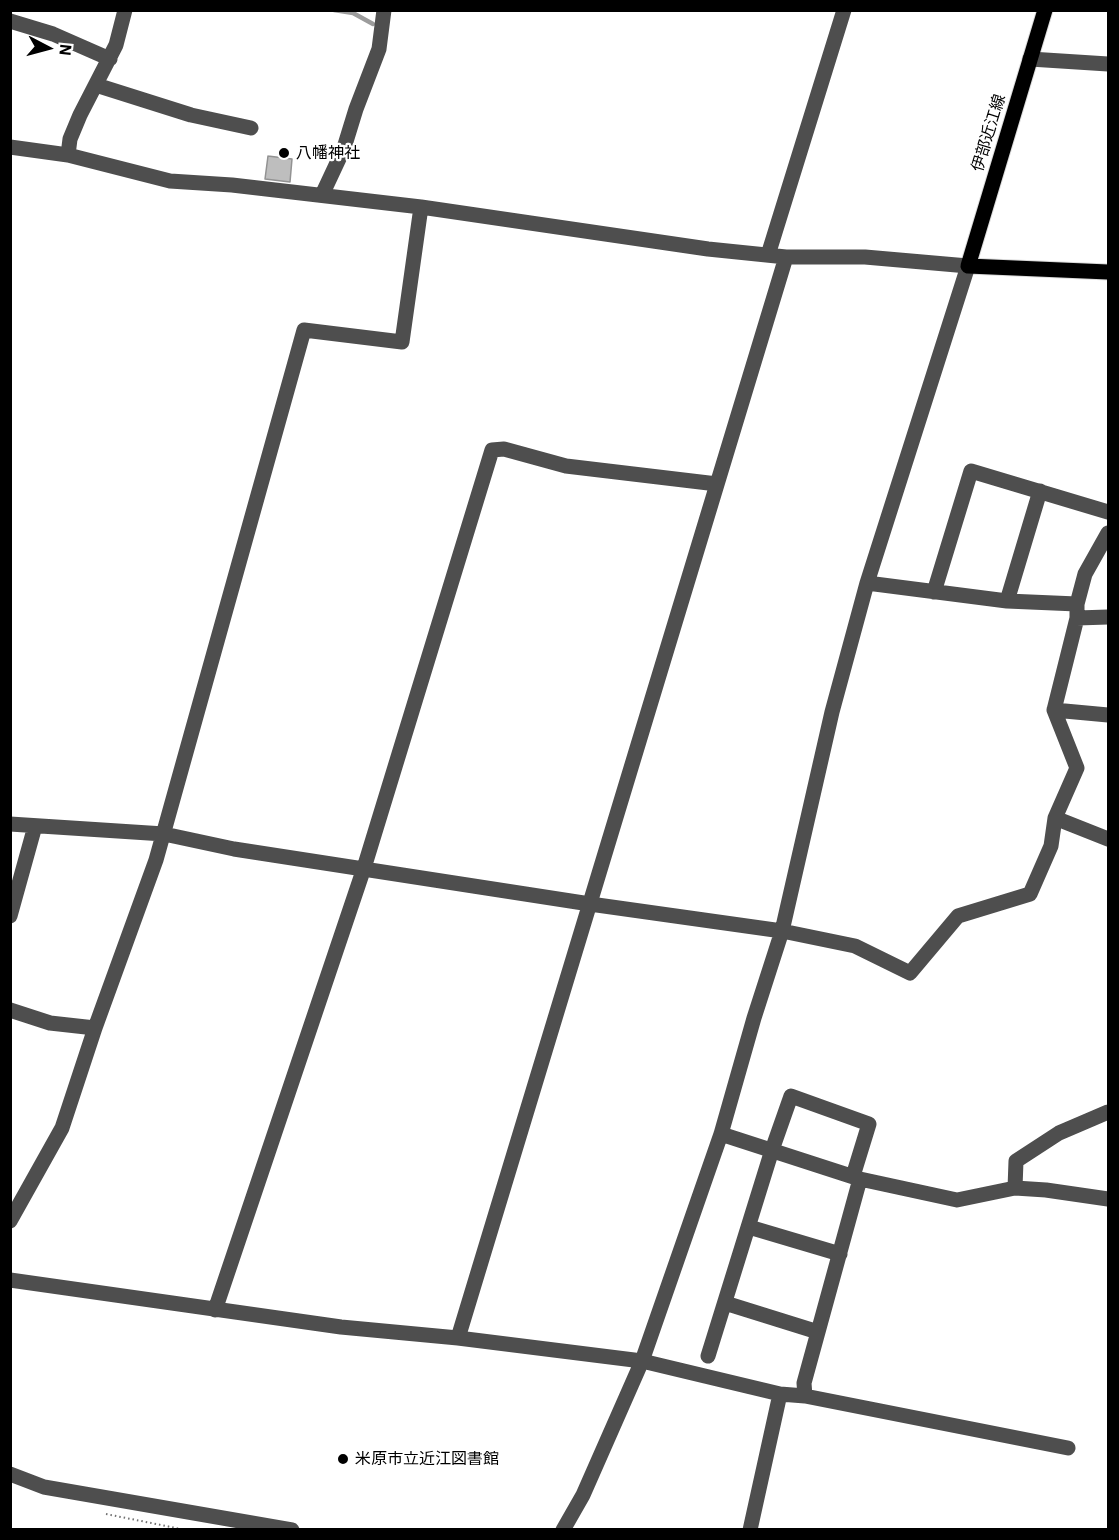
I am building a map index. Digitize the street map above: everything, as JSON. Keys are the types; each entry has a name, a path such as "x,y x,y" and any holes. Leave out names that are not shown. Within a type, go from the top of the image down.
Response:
{"main road":[{"name":"伊部近江線","path":"968,266 1045,10"},
{"path":"968,266 1108,272"}],"street":[{"path":"68,155 70,139 88,96 116,45 125,10"},
{"path":"322,195 344,148 379,49 384,10"},
{"path":"768,255 844,10"},
{"path":"10,21 53,34 110,59"},
{"path":"1030,59 1108,64"},
{"path":"96,85 191,115 251,128"},
{"path":"10,147 68,155 170,181 232,185 421,207 708,249 786,257 865,257 968,266 867,583 832,712 782,931 721,1134 642,1361 583,1495 563,1530"},
{"path":"10,1221 62,1128 164,834 304,330 402,342 421,207"},
{"path":"458,1338 786,257"},
{"path":"215,1310 364,868 492,450 504,449 566,466 717,484"},
{"path":"934,592 971,471 1108,512"},
{"path":"1007,601 1040,491"},
{"path":"10,824 164,834 234,849 782,931 855,946 910,973 958,916 1030,894 1051,846 1055,818 1077,768 1054,710 1085,574 1108,533"},
{"path":"867,583 1108,617"},
{"path":"1054,710 1108,715"},
{"path":"1055,818 1108,838"},
{"path":"10,916 35,826"},
{"path":"10,1010 50,1023 95,1028"},
{"path":"708,1356 791,1096 869,1124 840,1254 804,1383 805,1396"},
{"path":"1015,1188 1016,1161 1059,1133 1108,1112"},
{"path":"721,1134 856,1178 957,1200 1015,1188 1108,1199"},
{"path":"749,1227 840,1254"},
{"path":"10,1280 341,1327 458,1338 642,1361 780,1394 805,1396 1068,1448"},
{"path":"725,1303 818,1332"},
{"path":"750,1530 780,1394"},
{"path":"10,1474 44,1487 292,1530"}],"building":[{"path":"268,156 292,159 290,182 265,179"}],"waterway":[{"path":"334,10 353,13 373,24"}],"place":[{"name":"八幡神社","path":"284,153"},
{"name":"米原市立近江図書館","path":"343,1459"}]}
